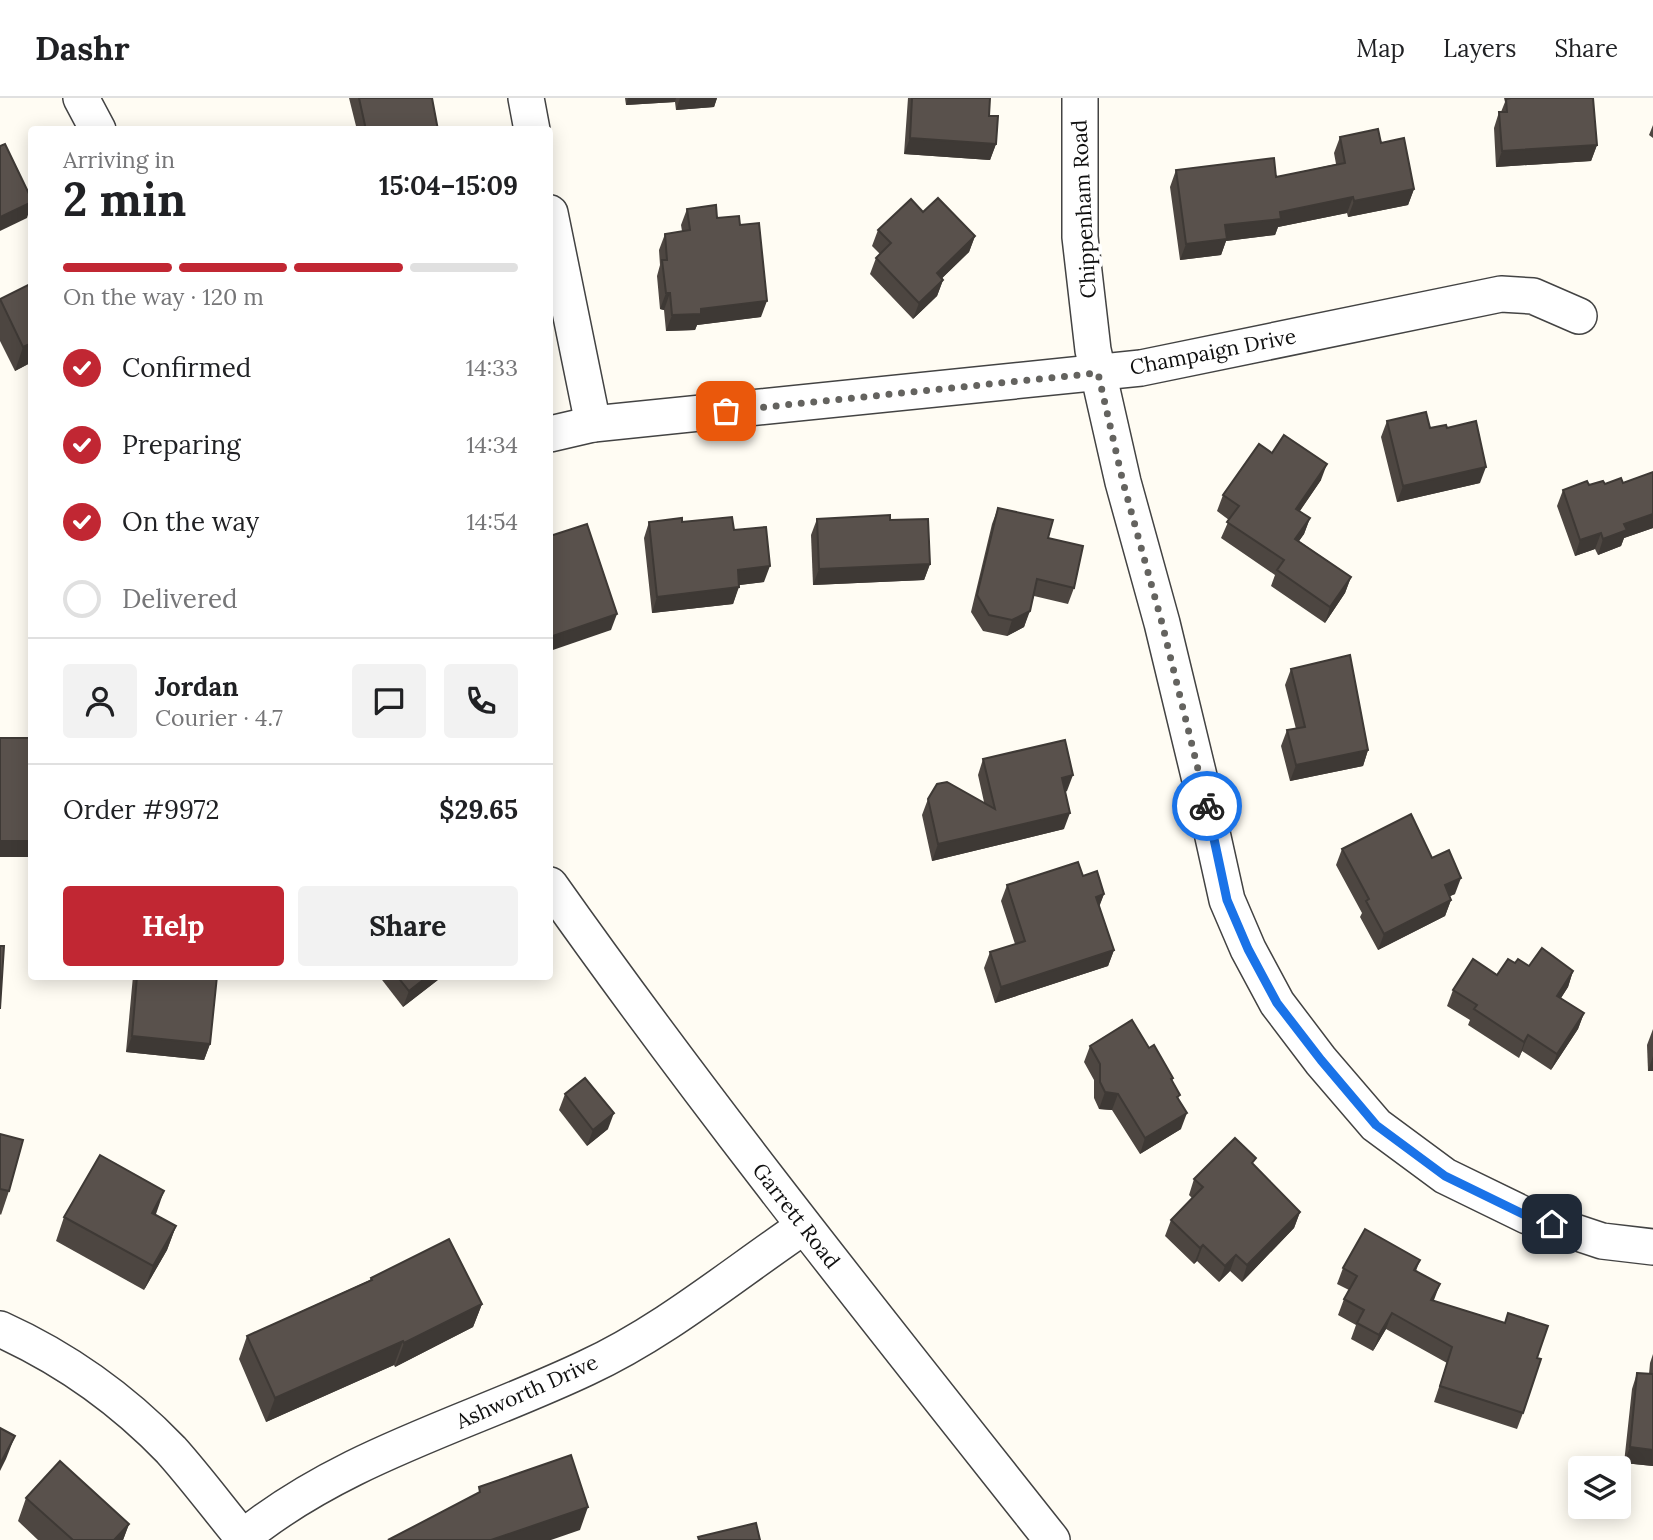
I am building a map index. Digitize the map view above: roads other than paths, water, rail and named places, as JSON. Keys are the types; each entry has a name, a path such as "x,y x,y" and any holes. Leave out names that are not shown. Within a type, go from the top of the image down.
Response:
{"street":[{"path":"81,98 96,126"},
{"path":"526,98 531,126"},
{"name":"Chippenham Road","path":"1080,98 1080,237 1093,349 1123,482 1162,623 1227,900 1248,949 1277,1003 1376,1125 1445,1176 1539,1220 1602,1241 1653,1247"},
{"path":"553,228 593,424"},
{"name":"Champaign Drive","path":"553,433 593,424 1142,368 1501,294 1533,296 1579,316"},
{"name":"Garrett Road","path":"553,890 698,1090 803,1227 1052,1540"},
{"name":"Ashworth Drive","path":"242,1539 287,1505 355,1466 587,1368 652,1333 803,1227"},
{"path":"0,1329 26,1340 81,1373 130,1411 171,1451 242,1539"}]}
